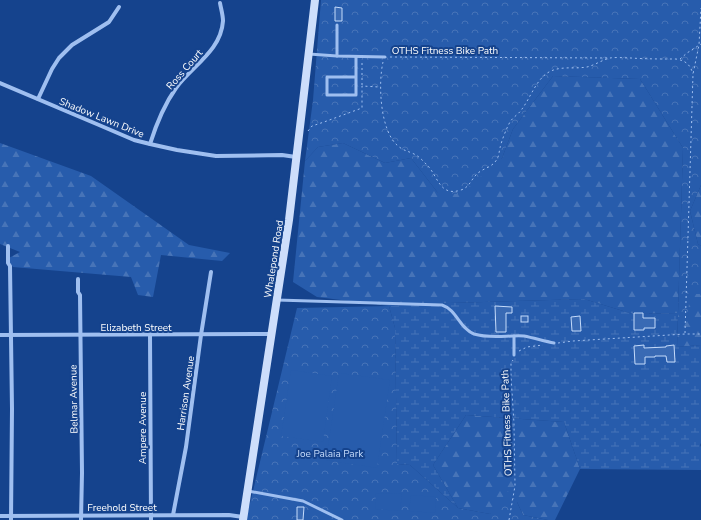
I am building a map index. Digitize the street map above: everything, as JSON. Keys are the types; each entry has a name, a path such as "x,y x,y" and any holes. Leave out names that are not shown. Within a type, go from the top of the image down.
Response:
{"street":[{"name":"Whalepond Road","path":"243,519 289,220 316,0"},
{"name":"Ross Court","path":"150,144 155,129 173,93 207,55 220,34 223,22 220,2"},
{"path":"38,99 59,58 72,45 109,22 119,7"},
{"name":"Shadow Lawn Drive","path":"0,83 134,140 150,144 216,156 282,155 296,157"},
{"path":"8,246 8,263 10,266 12,408 11,518"},
{"name":"Harrison Avenue","path":"173,515 186,447 211,272"},
{"name":"Belmar Avenue","path":"78,279 78,292 80,295 82,473 81,518"},
{"name":"Elizabeth Street","path":"0,335 272,334"},
{"name":"Ampere Avenue","path":"150,335 150,518"},
{"name":"Freehold Street","path":"0,516 11,518 150,518 173,515 229,515 243,519"}],"lane":[{"path":"337,25 337,56"},
{"path":"309,54 385,57"},
{"path":"356,57 356,77 356,95 327,95 327,77 356,77"},
{"path":"277,300 442,305 451,310 462,326 473,333 488,336 523,336 554,344"},
{"path":"514,336 514,356"},
{"path":"248,491 302,501 342,520"}],"path":[{"path":"685,334 693,74 698,45 701,8"},
{"path":"693,74 691,67 680,59 701,44"},
{"path":"308,131 312,126 362,108 362,57"},
{"name":"OTHS Fitness Bike Path","path":"610,58 588,67 563,68 550,71 542,76 522,109 510,122 496,162 477,174 466,188 459,191 451,191 439,184 429,167 414,154 400,148 393,141 388,132 382,105 381,87 382,65 385,57 610,58 680,59"},
{"path":"362,86 381,87"},
{"name":"OTHS Fitness Bike Path","path":"508,520 515,486 511,363 514,356 520,350 527,347 573,341 701,334"}],"green space":[{"path":"321,0 701,0 701,185 690,211 698,244 701,246 701,294 690,294 688,313 678,313 683,148 640,79 553,76 513,129 502,158 461,194 438,193 411,158 385,163 343,143 318,147 305,161 313,100"},
{"path":"553,76 640,79 683,148 678,313 633,314 584,299 389,306 317,297 293,282 305,161 318,147 343,143 385,163 411,158 438,193 502,158 513,129"},
{"path":"0,143 91,176 189,245 230,253 222,261 161,255 153,297 138,295 131,277 13,267 7,259 20,252 0,244"},
{"path":"701,185 701,246 698,244 690,211"},
{"path":"690,294 701,294 701,345 677,347 678,313"},
{"path":"584,299 633,314 678,313 677,347 701,345 701,470 580,469 564,422 466,415 433,465 458,508 410,465 397,464 395,328 389,306"},
{"name":"Joe Palaia Park","path":"389,306 395,328 397,464 410,465 458,508 490,514 508,491 517,502 523,515 548,520 246,520 297,308"},
{"path":"291,370 332,376 323,442 281,436"},
{"path":"339,373 390,380 377,468 326,460"},
{"path":"466,415 564,422 580,469 555,520 523,515 517,502 490,514 458,508 433,465"},
{"path":"376,493 402,494 400,511 375,509"},
{"path":"411,495 436,497 435,513 409,511"}],"building":[{"path":"335,7 342,8 342,21 335,21"},
{"path":"495,306 512,307 512,313 506,313 506,332 496,332"},
{"path":"634,313 643,313 643,318 655,318 655,328 634,330"},
{"path":"521,316 528,316 528,322 521,322"},
{"path":"580,316 581,331 572,331 571,317"},
{"path":"644,345 644,348 674,345 675,362 667,362 666,356 655,356 645,357 645,364 635,364 634,346"},
{"path":"297,507 304,507 303,520 297,520"}]}
